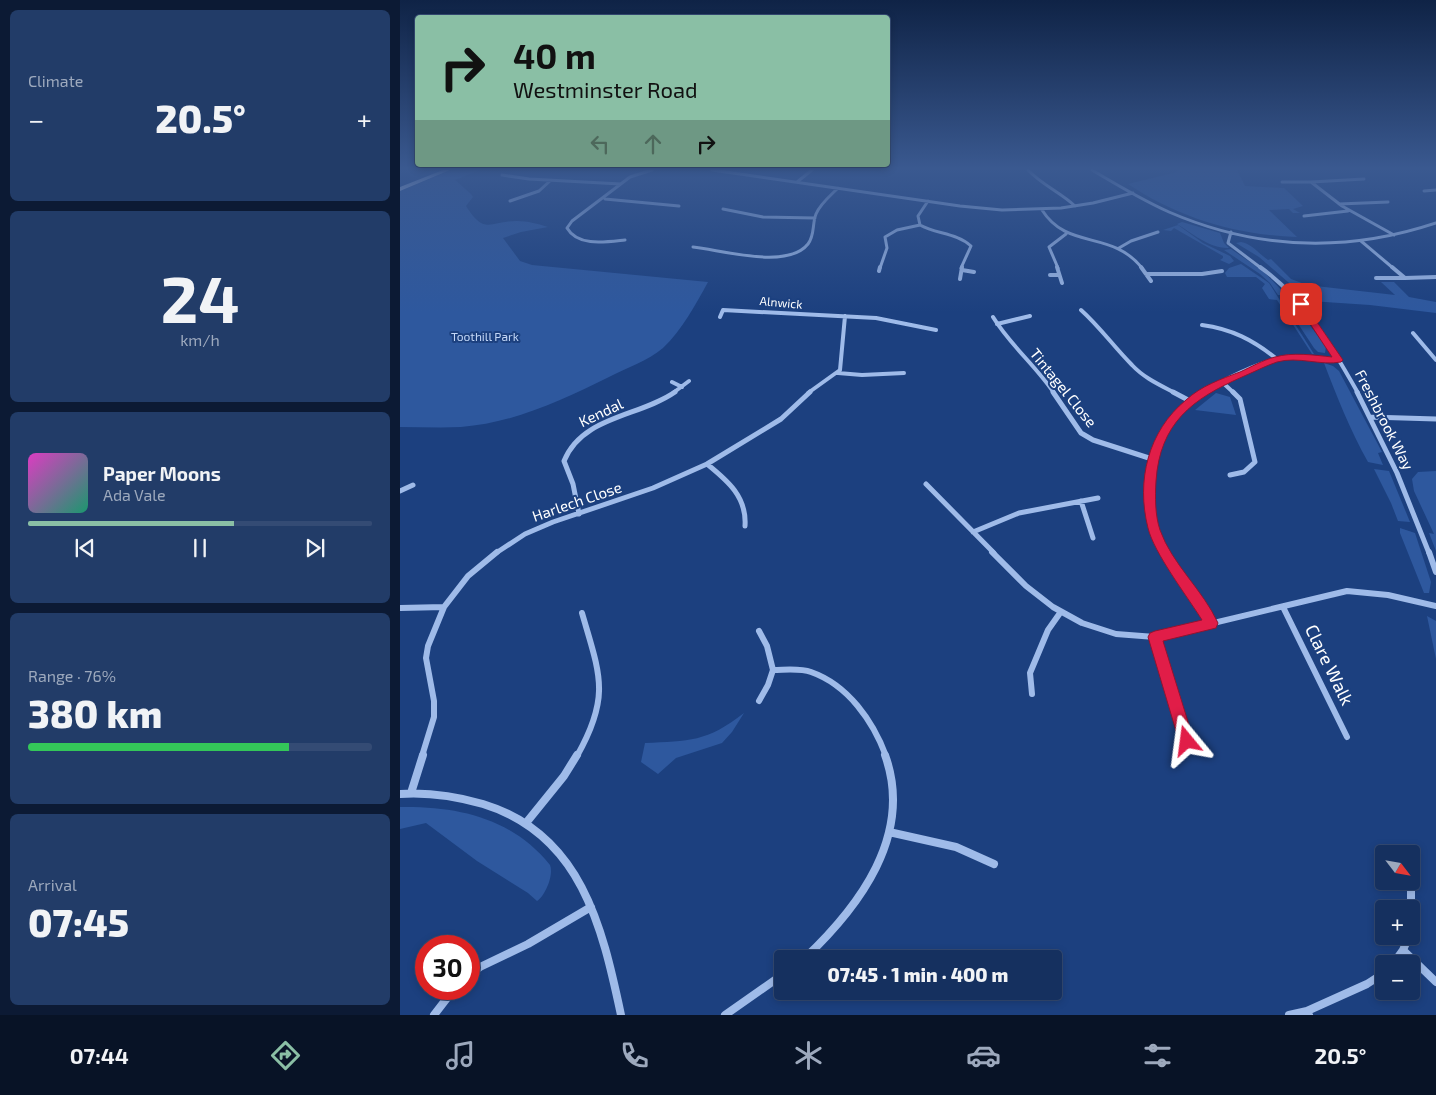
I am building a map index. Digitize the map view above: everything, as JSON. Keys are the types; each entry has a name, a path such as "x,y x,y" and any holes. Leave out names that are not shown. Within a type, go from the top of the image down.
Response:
{"street":[{"path":"576,217 567,228 570,235 579,240 625,240"},
{"path":"693,247 744,255 790,255 800,251 808,243 815,229 815,218 782,217"},
{"path":"918,217 920,225"},
{"path":"1047,217 1051,224 1066,234 1119,248 1129,254 1151,281"},
{"path":"1183,217 1231,232 1284,241 1360,241 1394,236 1436,223"},
{"path":"1362,217 1394,236"},
{"path":"879,272 887,248 885,237 897,230 920,225 932,231 964,240 970,244 972,249 963,261 960,279"},
{"path":"1119,248 1158,232"},
{"name":"Freshbrook Way","path":"1231,232 1228,243 1269,272 1287,289 1317,326 1338,360 1388,451 1404,486 1436,572"},
{"path":"1062,283 1049,247 1066,234"},
{"path":"1149,236 1156,240"},
{"path":"603,246 606,241"},
{"path":"1360,241 1405,278"},
{"path":"708,254 713,250"},
{"path":"962,270 974,272"},
{"path":"1146,274 1213,273 1222,271"},
{"path":"1213,273 1218,279"},
{"path":"1050,275 1060,275"},
{"path":"1376,278 1436,277"},
{"name":"Alnwick","path":"720,317 723,310 845,316 876,318 936,330"},
{"path":"1082,310 1098,325 1133,366 1152,380 1190,401"},
{"path":"845,316 842,334 842,363 838,373 862,375 904,372"},
{"path":"997,324 1030,316"},
{"name":"Tintagel Close","path":"993,317 1003,334 1044,378 1081,433 1094,440 1152,459"},
{"path":"925,328 929,321"},
{"path":"1202,325 1240,332 1277,359"},
{"path":"1213,326 1213,332"},
{"path":"1413,333 1436,360"},
{"path":"1212,623 1163,548 1154,529 1149,498 1152,459 1160,437 1190,401 1222,382 1277,359 1303,357 1338,360"},
{"name":"Harlech Close","path":"411,793 434,717 434,701 426,658 432,633 444,607 468,576 499,550 543,526 644,492 707,464 781,419 812,390 838,373"},
{"name":"Kendal","path":"579,514 574,484 564,461 569,447 590,430 658,402 689,381"},
{"path":"672,382 682,386"},
{"path":"1222,382 1240,399 1255,457 1255,462 1246,472 1230,475"},
{"path":"1370,417 1436,419"},
{"path":"707,464 740,497 744,508 745,526"},
{"path":"926,484 959,514 973,532 1023,583 1060,613 1103,632 1134,637 1155,637 1283,607 1319,596 1347,591 1373,593 1436,606"},
{"path":"400,491 413,485"},
{"path":"973,532 1020,512 1098,498"},
{"path":"1081,501 1093,538"},
{"path":"400,608 444,607"},
{"name":"Clare Walk","path":"1283,607 1346,737"},
{"path":"526,823 567,772 586,740 597,707 600,682 582,613"},
{"path":"1032,694 1030,672 1048,630 1060,613"},
{"path":"759,631 767,646 773,670 768,685 759,701"},
{"path":"1155,637 1187,741"},
{"path":"773,670 795,670 818,675 842,690 856,704 874,734 888,764 892,780 893,796 889,832 877,865 861,897 828,937 814,950"},
{"path":"400,794 411,793 467,799 501,809 526,823 560,854 591,907 612,968 622,1015"},
{"path":"889,832 945,844 980,855 994,864"},
{"path":"1411,891 1411,900"},
{"path":"480,967 528,944 591,907"},
{"path":"1400,955 1405,945"},
{"path":"1403,950 1436,982"},
{"path":"1289,1015 1308,1013 1375,979"},
{"path":"725,1015 774,981"},
{"path":"434,1015 446,1000"}],"green space":[{"name":"Toothill Park","path":"400,217 475,217 483,224 488,225 521,221 533,223 548,227 521,232 503,238 520,261 532,265 708,282 682,325 663,348 644,361 591,386 537,409 500,421 461,427 400,427"},
{"path":"1194,217 1277,217 1297,237 1252,233 1209,223"},
{"path":"1182,222 1220,233 1224,243 1229,248 1215,246 1202,240 1177,224"},
{"path":"1178,225 1203,243 1230,256 1234,261 1229,264 1220,260 1223,256 1174,228 1171,231 1163,230"},
{"path":"1241,242 1252,247 1268,260 1271,259 1291,279 1307,285 1395,295 1381,282 1394,282 1409,297 1436,302 1436,313 1370,305 1310,301 1259,257 1236,243"},
{"path":"1231,249 1263,271 1286,295 1278,295 1270,283 1260,274 1224,250"},
{"path":"1241,264 1269,283 1314,354 1312,354 1277,300 1269,299 1262,288 1265,284 1256,277 1227,277 1225,273 1229,268"},
{"path":"1289,297 1326,347 1325,353 1318,352 1314,348 1281,298"},
{"path":"1324,363 1333,366 1339,371 1382,452 1378,453 1383,465 1368,462 1361,450"},
{"path":"1216,393 1230,397 1236,415 1195,410"},
{"path":"1374,469 1389,471 1410,522 1398,521"},
{"path":"1436,471 1436,551 1429,533 1434,534 1414,491 1412,479 1418,472"},
{"path":"1400,528 1415,533 1431,582 1429,593 1424,593 1400,533"},
{"path":"1427,616 1436,621 1436,659"},
{"path":"744,713 732,732 722,743 676,758 658,774 641,762 645,743 674,742 708,735 731,723"},
{"path":"400,807 443,809 463,813 482,818 519,836 550,865 550,879 543,895 537,901 528,893 477,861 426,823 400,829"}],"route":[{"path":"1187,741 1155,637 1212,623 1163,548 1154,529 1149,498 1152,459 1160,437 1179,412 1190,401 1211,387 1277,359 1303,357 1338,360 1301,304"}]}
